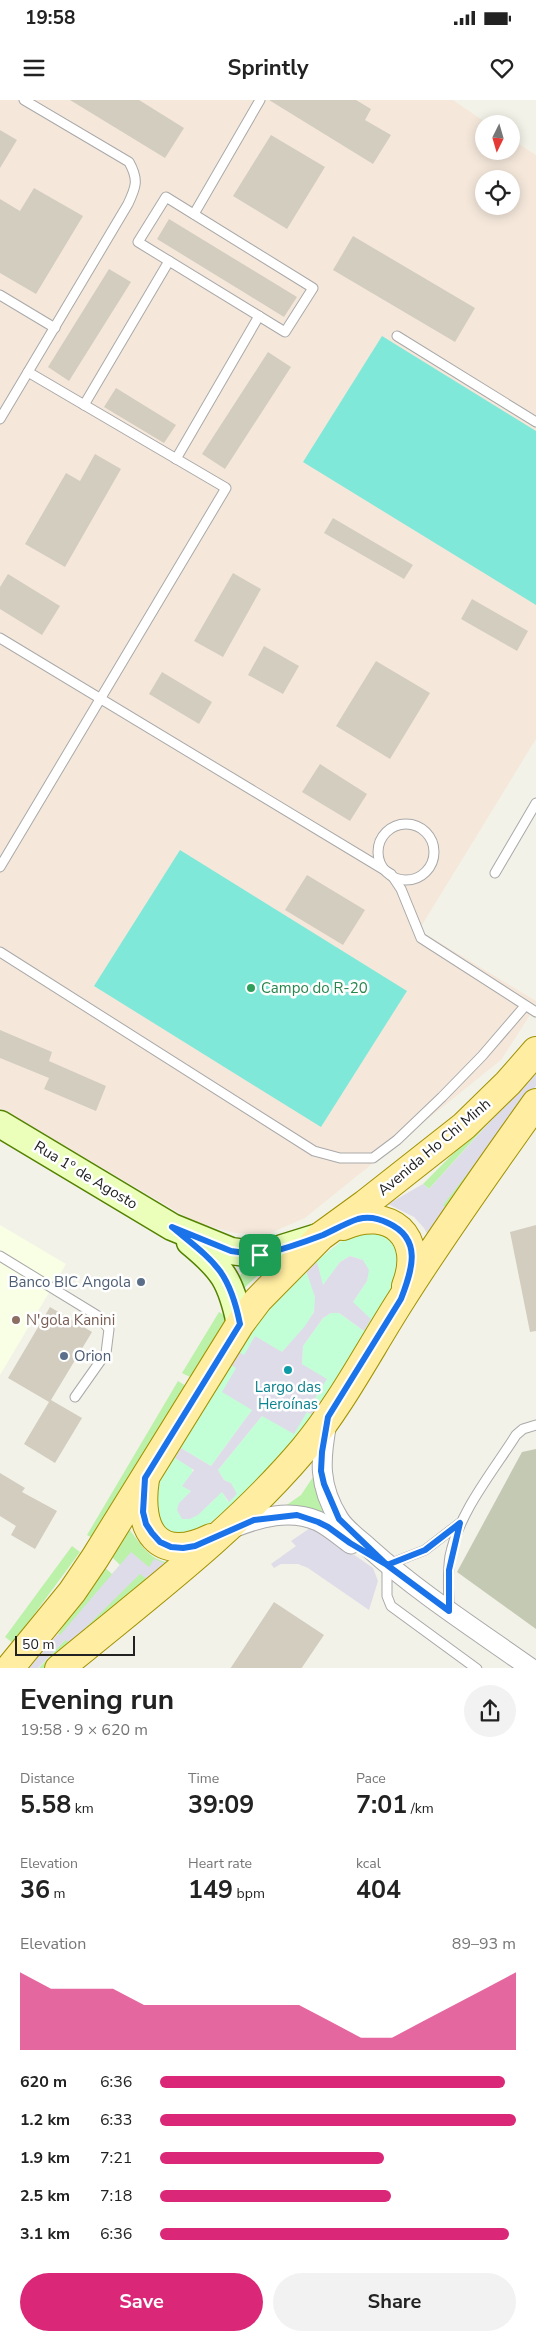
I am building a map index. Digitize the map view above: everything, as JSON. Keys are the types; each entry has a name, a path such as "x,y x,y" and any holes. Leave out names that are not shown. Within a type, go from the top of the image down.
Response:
{"main road":[{"name":"Avenida Ho Chi Minh","path":"8,1668 76,1585 240,1324 270,1286 321,1236 464,1126 508,1083 536,1051"},
{"path":"59,1668 165,1583 223,1532 278,1478 328,1417 401,1299 452,1222 536,1103"},
{"name":"Rua 1º de Agosto","path":"0,1124 172,1227"},
{"path":"172,1227 231,1251 260,1255 321,1236 358,1219 372,1217 381,1219 404,1234 411,1247 413,1258 409,1279 401,1299"},
{"path":"172,1227 223,1272 235,1302 240,1324"},
{"path":"145,1478 143,1512 146,1524 160,1542 171,1547 183,1548 195,1546 223,1532"}],"street":[{"path":"328,1417 321,1471 329,1497 339,1519 387,1565"},
{"path":"223,1532 254,1520 297,1515 318,1522 387,1565 449,1611 532,1668"}],"lane":[{"path":"0,419 128,204 135,189 136,175 129,162 24,100"},
{"path":"194,214 260,100"},
{"path":"166,197 194,214 313,288 285,332 138,242 166,197"},
{"path":"84,405 169,261"},
{"path":"0,295 55,328"},
{"path":"176,459 259,316"},
{"path":"397,336 536,422"},
{"path":"0,867 226,488 28,372"},
{"path":"0,638 391,874 399,878 409,879 426,872 432,864 434,845 423,830 406,824 398,825 384,836 379,852 384,868 391,874 401,889 421,938 536,1012"},
{"path":"495,873 536,803"},
{"path":"0,952 314,1151 340,1158 373,1158 397,1140 482,1056 525,1006"},
{"path":"0,1256 98,1316 109,1330 106,1353 75,1397"},
{"path":"449,1611 450,1563 460,1523 516,1435 524,1429 536,1425"},
{"path":"460,1523 425,1550 387,1565 387,1596 391,1606 477,1668"}],"shaded area":[{"path":"0,100 453,100 475,115 475,160 520,160 520,145 536,155 536,739 419,930 536,1001 536,1006 501,1060 305,1218 268,1234 234,1233 195,1222 0,1108"},
{"path":"382,336 536,431 536,605 303,462"},
{"name":"Campo do R-20","path":"180,850 407,991 321,1127 94,986"},
{"path":"536,1071 536,1086 443,1205 449,1210 431,1241 424,1228 414,1217 388,1204 423,1184 429,1189"},
{"name":"N'gola Kanini","path":"0,1225 66,1264 0,1375"},
{"path":"350,1256 363,1260 369,1270 367,1281 353,1302 371,1319 364,1331 339,1313 331,1313 323,1318 303,1346 302,1364 327,1379 315,1398 322,1403 314,1416 307,1412 294,1434 262,1416 218,1470 224,1480 231,1483 237,1494 229,1502 222,1492 198,1515 190,1519 182,1519 177,1510 179,1503 191,1491 182,1486 194,1470 175,1458 181,1448 211,1466 252,1410 222,1392 236,1368 229,1364 237,1351 244,1355 255,1336 282,1352 305,1326 314,1312 315,1297 306,1271 317,1262 323,1285 340,1262"},
{"path":"536,1449 536,1629 457,1572 522,1452"},
{"path":"313,1526 373,1568 378,1581 369,1610 308,1568 298,1564 281,1564 274,1568 271,1564 296,1546 291,1541"},
{"path":"131,1552 149,1567 154,1559 164,1563 176,1563 152,1583 140,1574 70,1643 65,1640 38,1668 28,1668 58,1634 60,1635"}],"green space":[{"path":"536,1070 429,1189 423,1184"},
{"path":"536,1086 449,1210 442,1205"},
{"path":"358,1228 394,1237 401,1273 308,1429 271,1472 198,1533 181,1534 155,1523 149,1500 162,1472 255,1321 295,1278","holes":["350,1256 363,1260 367,1281 353,1302 364,1331 339,1313 331,1313 323,1318 303,1346 302,1364 315,1399 314,1415 308,1412 262,1416 218,1470 224,1480 231,1483 228,1502 222,1491 210,1504 177,1510 190,1493 194,1479 192,1468 181,1448 211,1466 252,1410 236,1368 237,1351 244,1356 282,1352 305,1327 313,1312 315,1305 313,1287 306,1271 323,1286 340,1262"]},
{"path":"270,1264 241,1291 236,1281 248,1265"},
{"path":"219,1312 229,1318 192,1378 182,1373"},
{"path":"178,1381 186,1386 96,1540 87,1535"},
{"path":"317,1471 333,1522 278,1511 301,1495"},
{"path":"128,1528 153,1557 176,1563 51,1668 39,1668 65,1640 58,1634 103,1566 112,1574 120,1565 110,1555"},
{"path":"72,1546 80,1552 13,1643 5,1637"}],"building":[{"path":"70,100 139,100 184,128 165,158"},
{"path":"269,100 356,100 371,109 365,120 391,135 373,164"},
{"path":"0,130 17,140 0,168"},
{"path":"271,135 325,167 287,229 233,196"},
{"path":"34,188 83,216 36,294 0,273 0,199 20,211"},
{"path":"169,219 297,297 284,317 157,239"},
{"path":"353,236 475,308 455,342 333,270"},
{"path":"109,269 131,282 69,381 48,367"},
{"path":"268,352 291,367 225,469 202,454"},
{"path":"116,388 176,425 164,443 104,407"},
{"path":"95,454 121,469 65,567 25,544 66,473 80,481"},
{"path":"333,518 413,565 404,579 324,533"},
{"path":"233,573 261,589 223,657 194,641"},
{"path":"8,574 60,606 42,635 0,609 0,587"},
{"path":"472,599 528,631 517,651 461,619"},
{"path":"264,646 299,666 283,694 248,675"},
{"path":"376,661 430,693 390,759 336,726"},
{"path":"162,672 212,702 199,724 149,694"},
{"path":"320,764 367,794 350,821 302,792"},
{"path":"307,875 365,910 343,945 285,910"},
{"path":"0,1030 52,1052 49,1061 106,1086 96,1111 44,1089 49,1078 0,1058"},
{"path":"536,1225 536,1331 530,1332 510,1232"},
{"path":"50,1307 92,1332 51,1400 82,1418 55,1463 24,1444 49,1402 8,1378"},
{"path":"0,1473 25,1488 22,1492 57,1511 35,1549 11,1535 16,1526 0,1516"},
{"path":"274,1602 324,1635 302,1668 231,1668"}],"place":[{"name":"Campo do R-20","path":"251,988"},
{"name":"Banco BIC Angola","path":"141,1282"},
{"name":"N'gola Kanini","path":"16,1320"},
{"name":"Orion","path":"64,1356"},
{"name":"Largo das Heroínas","path":"288,1370"}],"route":[{"path":"260,1255 231,1251 172,1227 223,1272 235,1302 240,1324 145,1478 143,1512 146,1524 160,1542 171,1547 183,1548 195,1546 223,1532 254,1520 286,1515 308,1518 328,1527 350,1543 387,1565 449,1611 450,1556 460,1523 425,1550 387,1565 339,1519 324,1484 321,1471 328,1417 401,1299 409,1279 413,1258 411,1247 404,1234 392,1224 372,1217 358,1219 321,1236 260,1255"}]}
